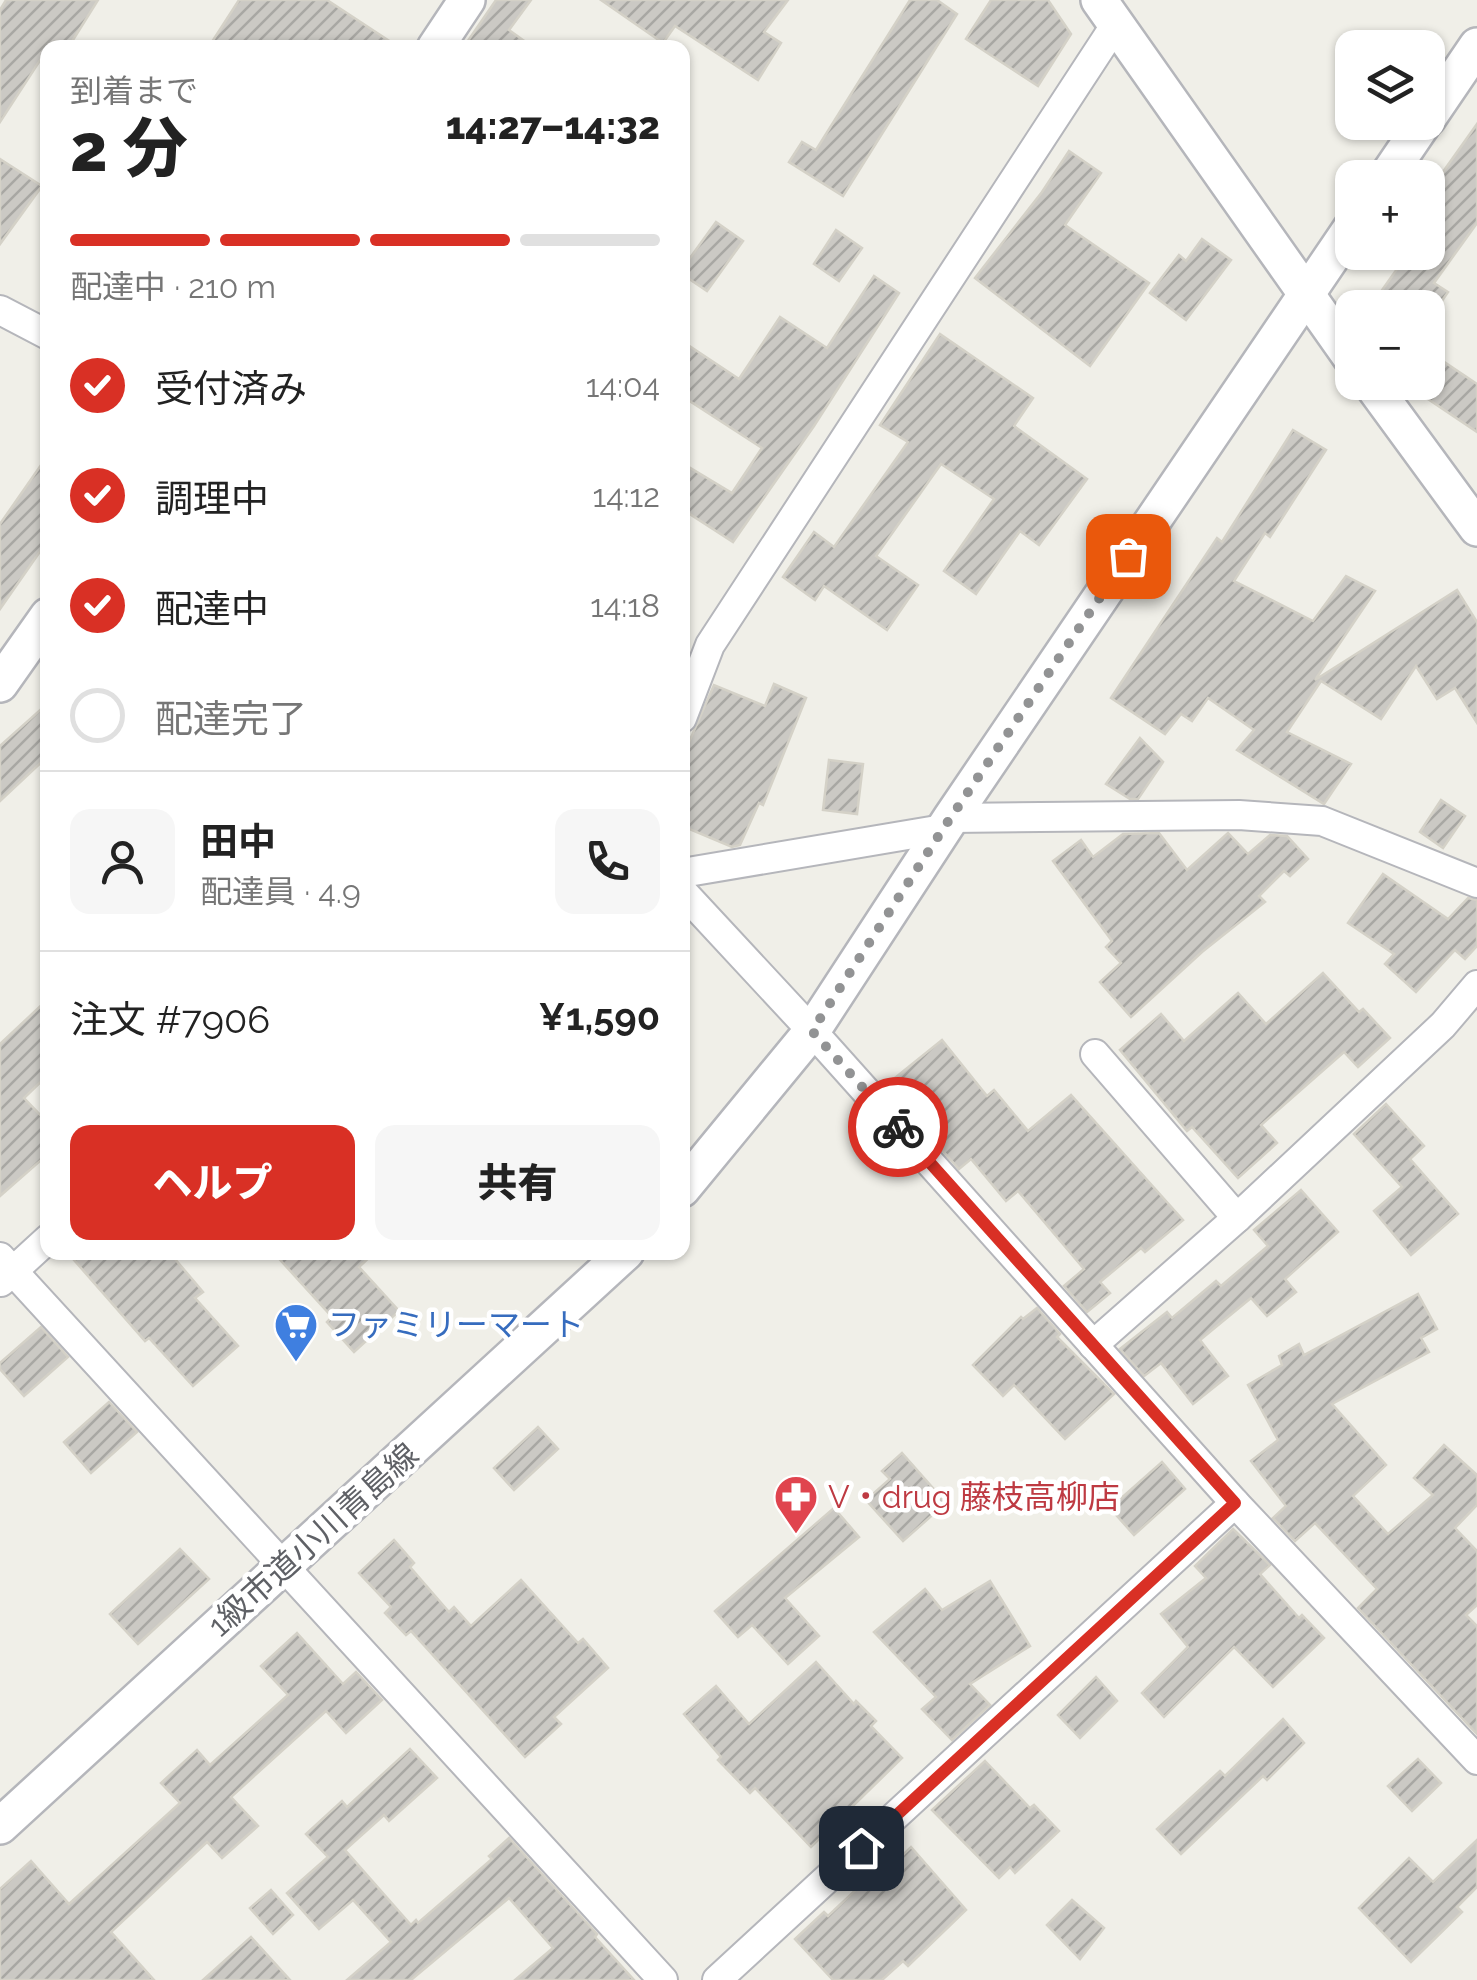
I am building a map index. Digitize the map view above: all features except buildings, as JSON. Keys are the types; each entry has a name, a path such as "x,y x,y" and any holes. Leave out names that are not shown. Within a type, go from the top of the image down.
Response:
{"street":[{"path":"440,40 467,0"},
{"path":"690,697 710,645 1108,12 1335,335"},
{"path":"1445,92 1477,46"},
{"path":"690,1179 812,1031 947,824 1335,252"},
{"path":"0,310 40,331"},
{"path":"1383,400 1477,528"},
{"path":"0,684 40,627"},
{"path":"690,872 947,824 1239,814 1322,821 1477,883"},
{"path":"690,900 1235,1503 1477,1760"},
{"path":"1093,1345 1237,1218 1443,1024 1477,985"},
{"path":"1095,1054 1237,1218"},
{"path":"40,1245 4,1270 284,1567 663,1980"},
{"name":"1級市道小川青島線","path":"0,1826 617,1260"},
{"path":"717,1980 1235,1503"}],"way so far":[{"path":"898,1127 812,1031 1128,556"}],"place":[{"name":"ファミリーマート","path":"296,1363"},
{"name":"V・drug 藤枝高柳店","path":"796,1535"}],"route":[{"path":"861,1848 1235,1503 898,1127"}]}
